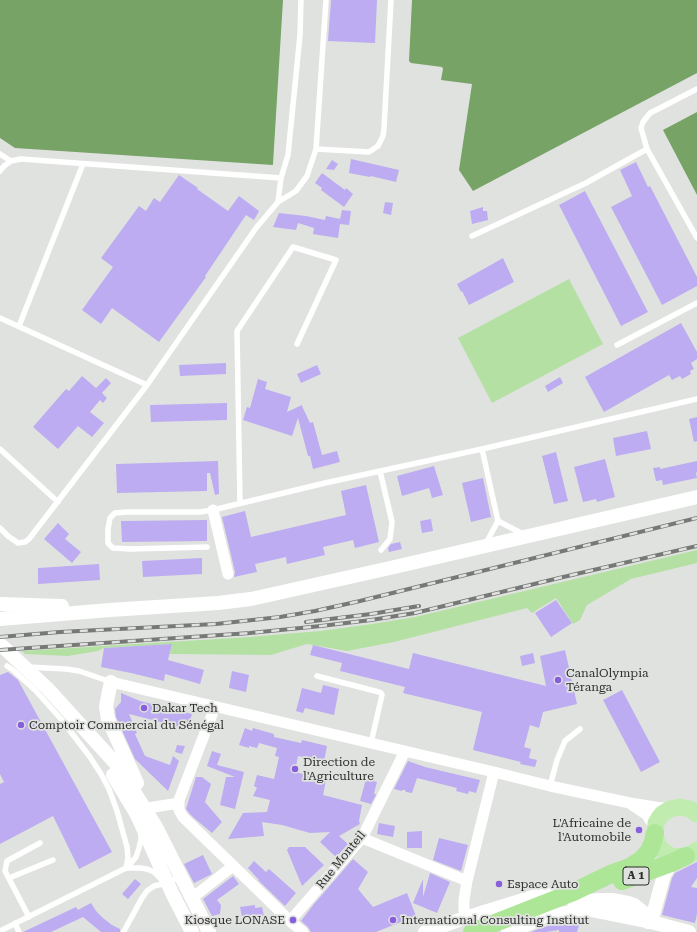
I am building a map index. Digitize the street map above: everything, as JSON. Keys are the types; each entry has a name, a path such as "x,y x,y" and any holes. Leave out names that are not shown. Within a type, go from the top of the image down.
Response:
{"highway":[{"name":"A 1","path":"469,925 536,907 630,867 642,859 649,850 653,842 655,830"},
{"name":"A 1","path":"578,890 617,883 689,855"}],"main road":[{"path":"689,855 675,857 664,852 657,844 655,830 656,823 662,814 670,809 690,810"}],"street":[{"path":"0,619 251,599 484,547 697,497"},
{"path":"213,510 228,574"},
{"path":"0,604 83,607 110,610"},
{"path":"0,644 47,688 93,740 115,769 156,827 209,932"},
{"path":"192,932 165,883 143,812 108,719 106,707 111,682 630,804 690,810"},
{"path":"215,707 179,800 179,810 183,817 303,932"},
{"name":"Rue Monteil","path":"290,921 362,838 405,751"},
{"path":"115,769 143,812 156,827"},
{"path":"469,925 464,910 467,880 494,772"},
{"path":"143,812 179,803"},
{"path":"630,804 647,815 655,830"},
{"path":"362,838 467,880"},
{"path":"650,922 664,875 689,855"},
{"path":"192,898 233,866"},
{"path":"425,932 469,925 536,896 578,890"},
{"path":"536,907 583,901 621,901 634,905 650,922"},
{"path":"508,932 538,920 580,910 591,910 650,922 689,932"}],"lane":[{"path":"278,202 281,178 288,155 300,35 301,0"},
{"path":"0,528 18,543 29,540 147,385 256,228 278,202 296,191 307,176 316,149 326,0"},
{"path":"316,149 369,152 378,146 384,128 391,0"},
{"path":"697,89 650,113 643,122 641,128 647,150 697,238"},
{"path":"472,236 586,183 647,150"},
{"path":"0,154 10,161"},
{"path":"0,171 10,161 21,159 281,178"},
{"path":"19,326 83,164"},
{"path":"240,503 238,331 293,247 336,260 297,344"},
{"path":"617,345 697,303"},
{"path":"0,318 147,385"},
{"path":"206,547 113,548 108,543 110,518 115,513 126,512 200,512 213,510 325,483 482,449 697,399"},
{"path":"0,449 58,502"},
{"path":"482,449 498,521 484,547"},
{"path":"380,471 392,522 390,539 381,550"},
{"path":"498,521 528,536"},
{"path":"0,666 66,669 79,671 111,682"},
{"path":"7,666 35,690 61,719 101,774 109,789 117,811 127,847 128,858 126,868"},
{"path":"317,676 381,693 382,695 371,743"},
{"path":"550,786 556,760 565,741 580,729"},
{"path":"0,931 126,868 136,857 140,848 142,839 140,828 143,812"},
{"path":"28,917 9,878 2,870 7,861 40,842"},
{"path":"9,878 53,860"},
{"path":"126,868 140,868 154,872 165,883"},
{"path":"124,931 148,890 154,886 181,876"},
{"path":"15,923 19,932"}],"shaded area":[{"path":"0,0 283,0 273,165 15,148 0,138"},
{"path":"412,0 697,0 697,73 473,191 459,170 472,84 441,80 442,67 411,63 409,61"},
{"path":"697,112 697,195 663,130"},
{"path":"569,279 603,344 492,403 458,338"},
{"path":"697,550 697,563 631,579 587,605 580,620 573,624 556,598 532,613 527,608 394,642 347,651 307,644 271,655 170,654 172,644 104,648 98,651 68,656 25,654 22,651 249,637 320,631 372,624 415,617"}],"building":[{"path":"331,0 377,0 375,43 328,41"},
{"path":"351,159 399,170 396,182 349,173"},
{"path":"332,160 338,164 334,170 326,169"},
{"path":"636,162 697,277 697,286 662,305 611,207 632,196 620,170"},
{"path":"322,173 353,194 344,207 321,190 322,188 315,183"},
{"path":"179,175 228,211 239,196 259,211 254,220 246,215 205,276 206,277 159,342 112,308 101,324 82,310 113,267 101,258 139,206 146,211 154,198 160,202"},
{"path":"585,191 648,312 621,326 559,205"},
{"path":"385,202 393,203 391,215 383,213"},
{"path":"483,207 483,211 487,211 488,220 472,224 470,211"},
{"path":"342,210 351,211 349,225 340,224 338,238 313,234 314,228 298,223 296,230 273,227 279,213 325,220 326,216 340,219"},
{"path":"503,258 514,282 469,305 457,284"},
{"path":"681,323 697,352 697,359 691,363 694,369 690,371 691,374 682,379 680,376 672,380 669,375 604,412 585,377"},
{"path":"226,363 226,374 180,376 179,365"},
{"path":"317,365 321,374 301,383 297,374"},
{"path":"82,376 96,388 106,378 111,383 102,393 107,398 103,403 100,400 90,412 104,423 92,437 78,426 58,449 33,427 66,389 69,391"},
{"path":"560,377 563,383 548,392 545,386"},
{"path":"258,379 267,382 265,389 291,397 287,412 302,405 310,423 313,422 322,455 337,451 340,462 313,469 298,418 292,436 243,420 247,407 250,408"},
{"path":"227,403 227,420 151,422 150,405"},
{"path":"697,417 697,441 694,442 689,419"},
{"path":"647,431 651,449 616,456 613,438"},
{"path":"556,452 568,501 554,504 542,456"},
{"path":"605,459 615,497 597,502 596,499 583,502 574,467"},
{"path":"218,461 219,494 215,495 210,473 207,473 207,491 117,493 116,464"},
{"path":"697,461 697,478 663,485 662,480 656,481 653,468 660,467 660,469"},
{"path":"434,466 443,495 432,498 429,488 402,496 397,476"},
{"path":"483,478 491,517 471,522 462,483"},
{"path":"366,485 379,542 355,548 353,540 323,547 325,555 287,564 286,557 255,564 257,572 234,577 235,572 222,517 245,511 251,537 346,515 341,491"},
{"path":"431,519 433,531 422,533 420,521"},
{"path":"207,520 207,541 122,542 121,521"},
{"path":"58,523 69,534 65,539 81,552 72,563 44,539"},
{"path":"400,542 402,549 389,552 388,548 391,544"},
{"path":"202,558 202,574 143,577 142,561"},
{"path":"99,564 100,580 38,584 38,568"},
{"path":"556,600 572,623 551,637 535,613"},
{"path":"172,644 168,660 204,670 200,684 165,674 164,681 101,667 104,648"},
{"path":"313,645 409,669 413,653 546,686 540,656 565,650 577,704 543,712 539,728 530,725 524,747 531,749 529,758 537,760 535,767 520,764 521,762 473,750 482,712 403,693 405,687 340,671 342,663 310,655"},
{"path":"533,653 535,663 522,666 520,656"},
{"path":"232,671 249,675 246,692 229,688"},
{"name":"Comptoir Commercial du Sénégal","path":"8,672 18,680 112,852 79,869 53,816 0,844 0,784 4,782 0,774 0,675"},
{"path":"323,685 339,689 334,715 305,708 303,713 296,711 302,688 321,693"},
{"path":"622,690 660,762 641,772 603,700"},
{"path":"121,693 140,701 192,714 188,729 129,714 137,733 135,734 145,756 170,765 173,756 179,761 168,791 135,759 116,717 115,709 121,702"},
{"path":"245,728 252,731 253,728 274,734 274,737 301,743 302,740 327,746 324,761 298,756 295,772 326,780 323,795 362,805 359,821 360,824 339,836 348,844 336,857 320,842 330,832 310,833 282,825 262,822 264,836 228,839 243,813 267,812 270,800 253,796 257,788 254,786 257,775 274,779 279,757 275,756 277,748 259,743 257,748 249,746 249,748 239,745"},
{"path":"177,745 185,746 182,754 175,752"},
{"path":"212,751 221,754 217,765 244,772 235,809 220,805 226,777 235,777 207,766"},
{"path":"408,761 425,767 480,780 476,793 469,791 468,794 456,791 457,788 417,778 412,793 406,792 405,790 402,791 394,789"},
{"path":"196,777 202,777 211,784 205,802 204,801 222,822 212,833 186,809"},
{"path":"366,779 377,782 374,793 376,795 371,804 360,801"},
{"path":"379,823 395,826 393,837 377,834"},
{"path":"422,831 422,848 407,848 407,832"},
{"path":"439,838 468,845 461,871 433,860"},
{"path":"289,847 305,847 324,865 302,886 287,850"},
{"path":"203,855 212,874 194,883 184,864"},
{"path":"353,859 368,872 358,889 373,907 407,893 416,916 376,932 311,932 301,921"},
{"path":"254,861 266,872 269,869 296,893 285,906 258,880 248,868"},
{"path":"697,862 697,878 691,887 697,888 697,914 695,923 662,915 672,878 675,873"},
{"path":"430,873 450,882 437,913 413,903 423,879 423,897"},
{"path":"233,876 239,884 217,900 221,905 220,914 212,916 203,899"},
{"path":"135,879 141,884 128,899 122,894"},
{"path":"91,903 103,918 120,929 120,932 101,932 83,917 51,932 23,932 76,907 78,910"},
{"path":"255,905 255,908 262,907 264,916 256,917 256,915 242,917 240,907"},
{"path":"567,921 580,922 577,932 559,932 559,930 531,932 541,928"}],"railway":[{"path":"0,637 60,632 216,624 280,617 360,601 697,518"},
{"path":"0,650 250,633 371,620 415,613 697,546"},
{"path":"306,622 419,606"}],"place":[{"name":"CanalOlympia Téranga","path":"558,680"},
{"name":"Dakar Tech","path":"144,708"},
{"name":"Comptoir Commercial du Sénégal","path":"21,725"},
{"name":"Direction de l'Agriculture","path":"295,769"},
{"name":"L'Africaine de l'Automobile","path":"639,830"},
{"name":"Espace Auto","path":"499,884"},
{"name":"Kiosque LONASE","path":"293,920"},
{"name":"International Consulting Institut","path":"393,920"}]}
